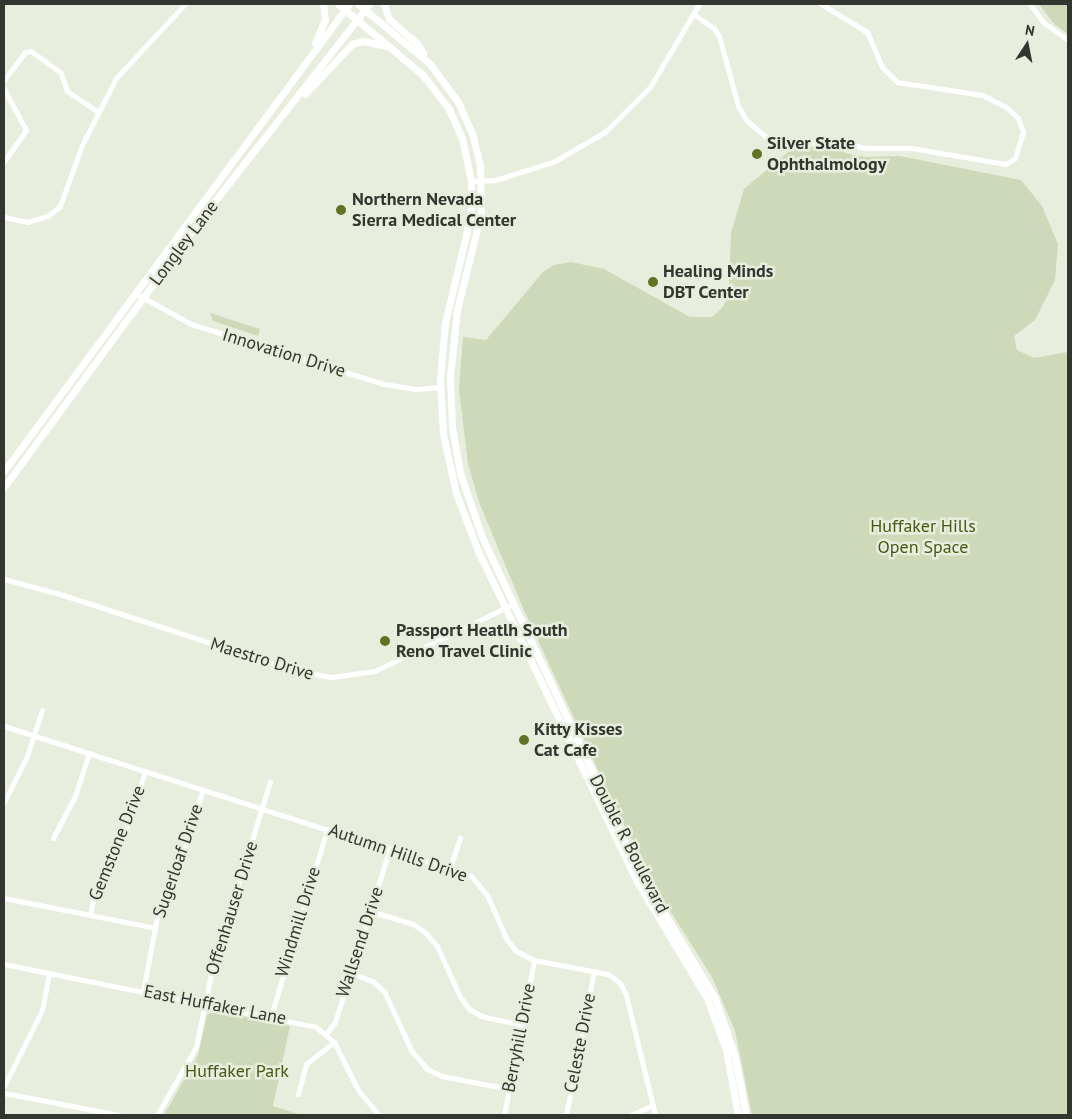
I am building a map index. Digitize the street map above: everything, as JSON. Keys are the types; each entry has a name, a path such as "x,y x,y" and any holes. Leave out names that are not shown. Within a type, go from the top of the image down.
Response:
{"main road":[{"path":"304,64 325,20 322,4"},
{"name":"Double R Boulevard","path":"338,4 349,9 423,75 449,109 463,144 471,181 470,225 445,323 440,387 443,434 456,493 478,551 641,892 688,962 707,998 726,1050 738,1115"},
{"path":"384,4 389,19 417,43 430,64"},
{"name":"Longley Lane","path":"4,487 214,202 358,19 363,5"},
{"name":"Double R Boulevard","path":"363,5 430,64 452,93 468,122 478,155 481,181 480,224 454,327 451,408 457,456 470,506 513,604 641,875 715,998 735,1057 746,1115"},
{"name":"Longley Lane","path":"4,471 304,64 349,9"},
{"path":"296,100 323,77 352,44 376,42 399,52"}],"street":[{"path":"4,217 27,222 48,216 60,206 98,111 124,67 185,4"},
{"path":"471,181 481,181 520,173 553,162 605,132 650,87 699,4"},
{"path":"693,14 714,28 719,36 738,106 746,120 766,137 786,144 833,140 864,148 912,148 1006,164 1015,158 1023,132 1018,118 1006,107 982,95 898,82 882,67 868,32 821,4"},
{"path":"1030,4 1043,22 1068,40"},
{"path":"4,80 25,52 31,51 61,73 67,91 98,111"},
{"path":"4,89 26,130 4,162"},
{"name":"Innovation Drive","path":"135,293 191,324 384,384 416,389 440,387"},
{"name":"Maestro Drive","path":"4,579 63,595 297,671 332,678 375,671 513,604"},
{"path":"4,802 34,736 42,710"},
{"name":"Autumn Hills Drive","path":"4,726 450,867 478,882 511,946 534,960 611,976 624,989 655,1115"},
{"path":"53,838 75,796 89,753"},
{"name":"Gemstone Drive","path":"90,916 95,892 126,830 145,771"},
{"name":"Offenhauser Drive","path":"157,1115 193,1055 212,969 270,782"},
{"name":"Sugerloaf Drive","path":"142,991 163,893 181,857 203,789"},
{"name":"Windmill Drive","path":"271,1016 327,828"},
{"path":"450,867 460,838"},
{"name":"Wallsend Drive","path":"326,1034 335,1022 390,848"},
{"path":"4,898 155,928"},
{"path":"370,911 413,924 426,933 437,946 460,997 469,1009 481,1016 522,1025"},
{"name":"Berryhill Drive","path":"504,1115 534,960"},
{"name":"East Huffaker Lane","path":"4,964 308,1024 326,1034 334,1042 358,1090 380,1115"},
{"name":"Celeste Drive","path":"566,1115 594,971"},
{"path":"4,1086 42,1010 49,973"},
{"path":"350,974 372,981 384,991 411,1050 427,1069 442,1076 509,1089"},
{"path":"298,1094 306,1064 334,1042"},
{"path":"4,1093 119,1115"},
{"path":"631,1115 653,1105"}],"green space":[{"path":"1039,4 1068,4 1068,34 1054,24"},
{"name":"Huffaker Hills Open Space","path":"839,145 845,153 865,157 900,156 1021,180 1042,206 1058,244 1055,280 1035,320 1014,336 1017,350 1034,358 1068,352 1068,1115 752,1115 735,1031 712,977 662,898 618,813 523,608 479,502 468,464 459,390 463,337 486,340 543,272 554,265 571,262 604,269 690,317 712,317 723,307 729,293 731,233 744,189 792,149"},
{"path":"210,313 260,329 258,336 213,321"},
{"name":"Huffaker Park","path":"216,1011 290,1026 273,1106 301,1115 164,1115 198,1055 207,1015"}],"place":[{"name":"Silver State Ophthalmology","path":"757,154"},
{"name":"Northern Nevada Sierra Medical Center","path":"341,210"},
{"name":"Healing Minds DBT Center","path":"653,282"},
{"name":"Passport Heatlh South Reno Travel Clinic","path":"385,641"},
{"name":"Kitty Kisses Cat Cafe","path":"524,740"}]}
